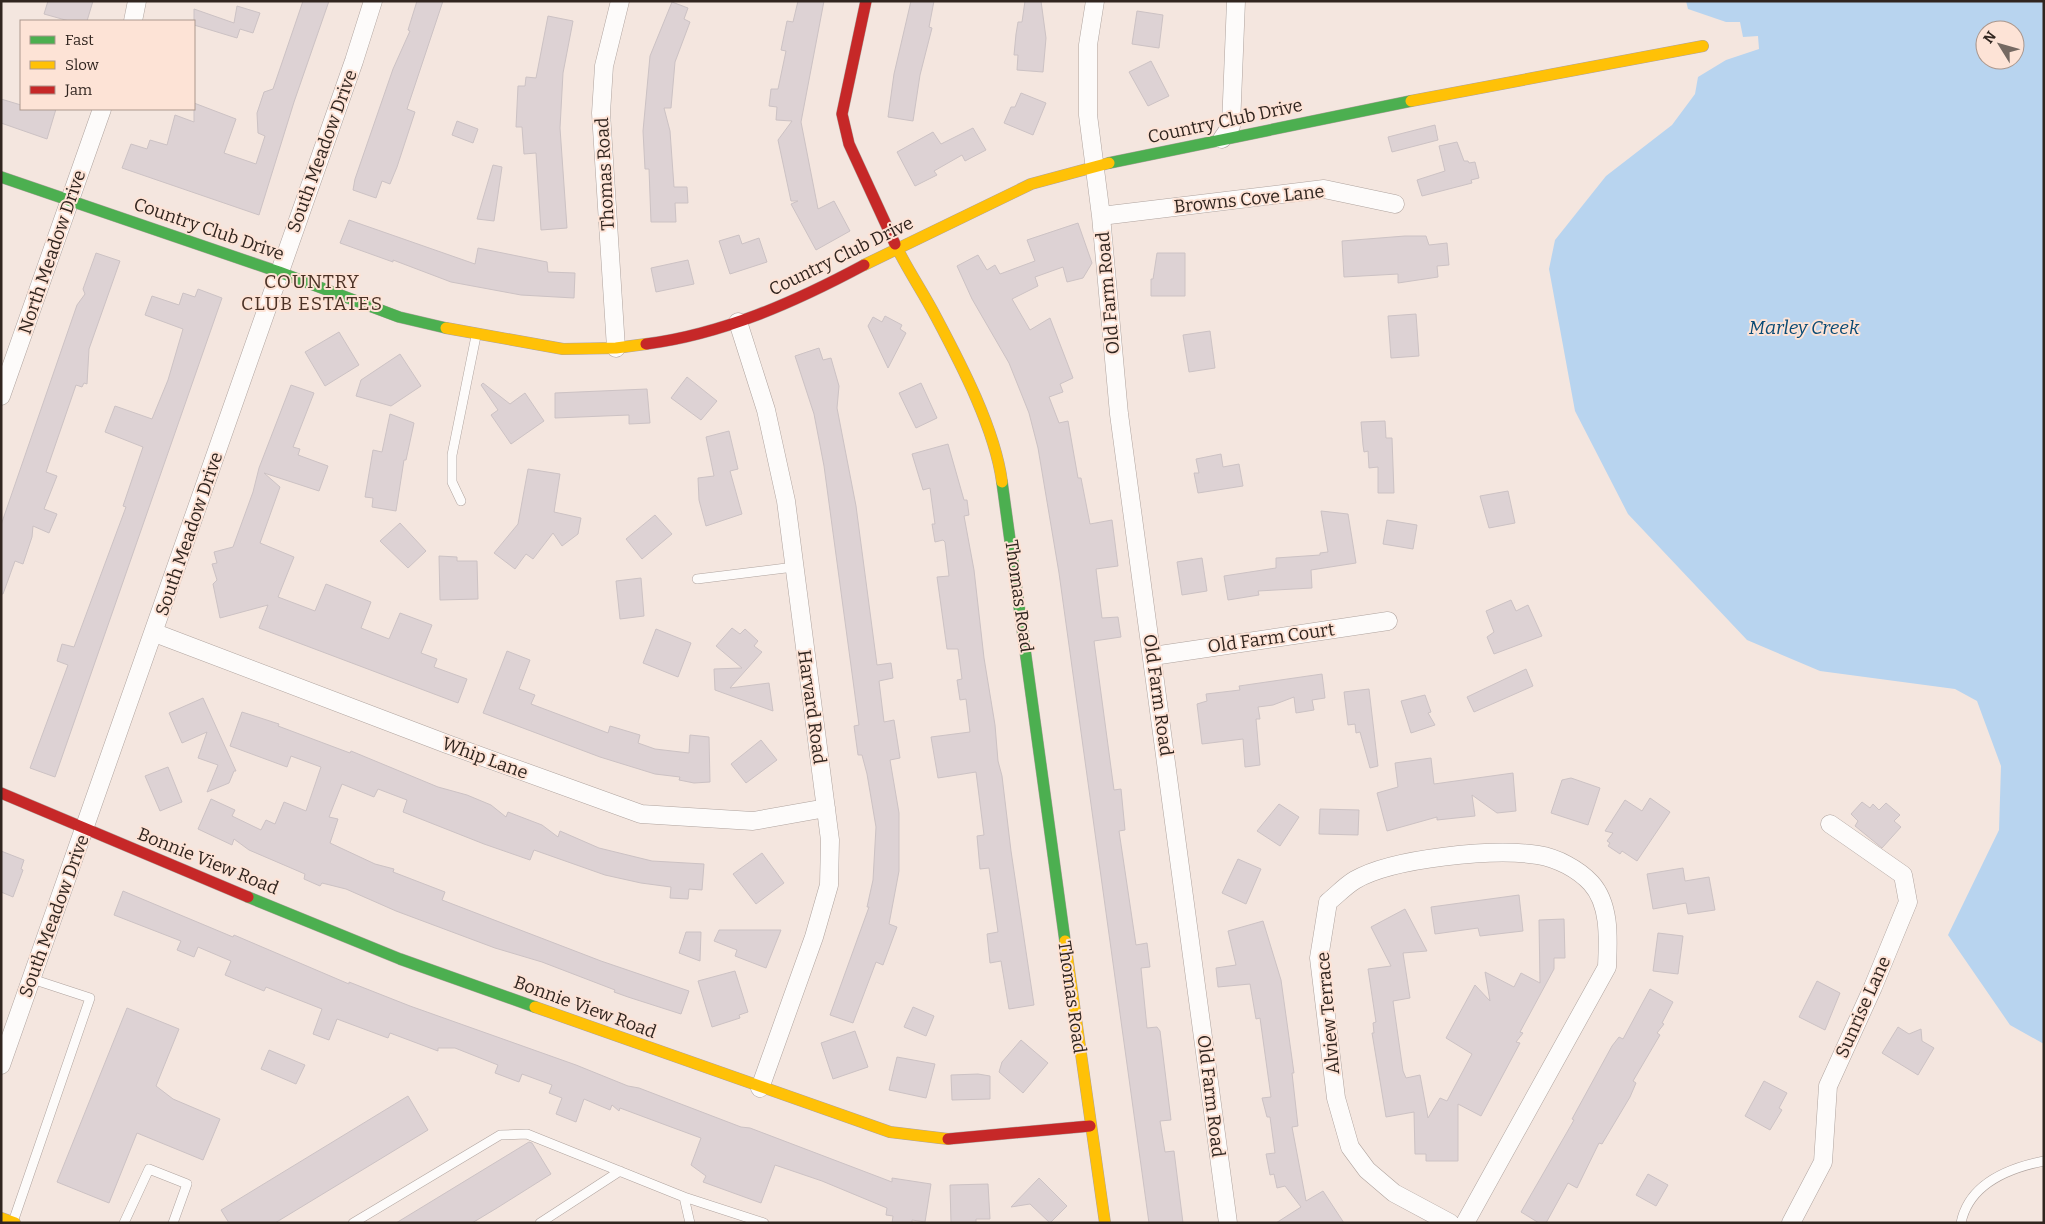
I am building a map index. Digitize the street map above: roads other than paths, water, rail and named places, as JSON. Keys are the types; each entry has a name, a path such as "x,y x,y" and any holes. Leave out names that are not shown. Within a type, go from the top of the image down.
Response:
{"street":[{"path":"133,20 137,1"},
{"name":"South Meadow Drive","path":"1,1065 5,1045 32,980 155,632 354,61 373,1"},
{"name":"Thomas Road","path":"616,348 601,114 604,66 620,1"},
{"name":"Thomas Road","path":"866,1 842,114 848,144 897,248 936,317 974,396 999,462 1105,1223"},
{"name":"Old Farm Road","path":"1095,1 1088,45 1088,115 1102,216 1119,414 1228,1223"},
{"path":"1222,140 1231,126 1236,1"},
{"name":"Country Club Drive","path":"1,177 279,272 399,317 476,335 562,350 616,348 669,341 738,322 804,297 897,248 1031,184 1095,166 1489,86 1703,46"},
{"name":"North Meadow Drive","path":"1,396 102,110"},
{"name":"Browns Cove Lane","path":"1102,216 1324,189 1395,204"},
{"name":"Harvard Road","path":"738,322 766,410 786,501 830,840 829,885 814,937 760,1088"},
{"name":"Old Farm Court","path":"1153,656 1388,620"},
{"name":"Whip Lane","path":"155,632 447,744 641,814 753,821 826,808"},
{"path":"1,793 85,830"},
{"name":"Sunrise Lane","path":"1791,1223 1823,1162 1828,1086 1873,987 1908,902 1903,875 1830,824"},
{"name":"Bonnie View Road","path":"85,830 400,959 760,1088 890,1132 941,1140 1090,1126"},
{"name":"Alview Terrace","path":"1450,1223 1394,1193 1367,1170 1350,1147 1336,1098 1319,958 1328,902 1354,880 1395,864 1495,853 1539,855 1569,866 1592,884 1604,912 1608,934 1607,967 1465,1223"},
{"path":"1,1218 14,1223"}],"lane":[{"path":"461,501 452,482 452,455 476,335"},
{"path":"697,579 794,567"},
{"path":"14,1223 90,998 32,980"},
{"path":"353,1223 500,1135 527,1134 684,1197 764,1223"},
{"path":"1961,1223 1962,1215 1984,1184 2004,1172 2044,1161"},
{"path":"124,1223 149,1169 188,1184 173,1223"},
{"path":"540,1223 620,1171"},
{"path":"684,1197 690,1223"}],"water":[{"name":"Marley Creek","path":"1686,1 2044,1 2044,1044 2010,1025 1948,935 1999,830 2001,766 1977,701 1955,689 1820,671 1747,640 1628,514 1575,411 1549,269 1555,240 1606,176 1672,125 1695,94 1698,77 1726,60 1759,49 1758,36 1743,37 1740,22 1726,22 1688,9"}],"district":[{"name":"COUNTRY CLUB ESTATES","path":"312,292"}]}
